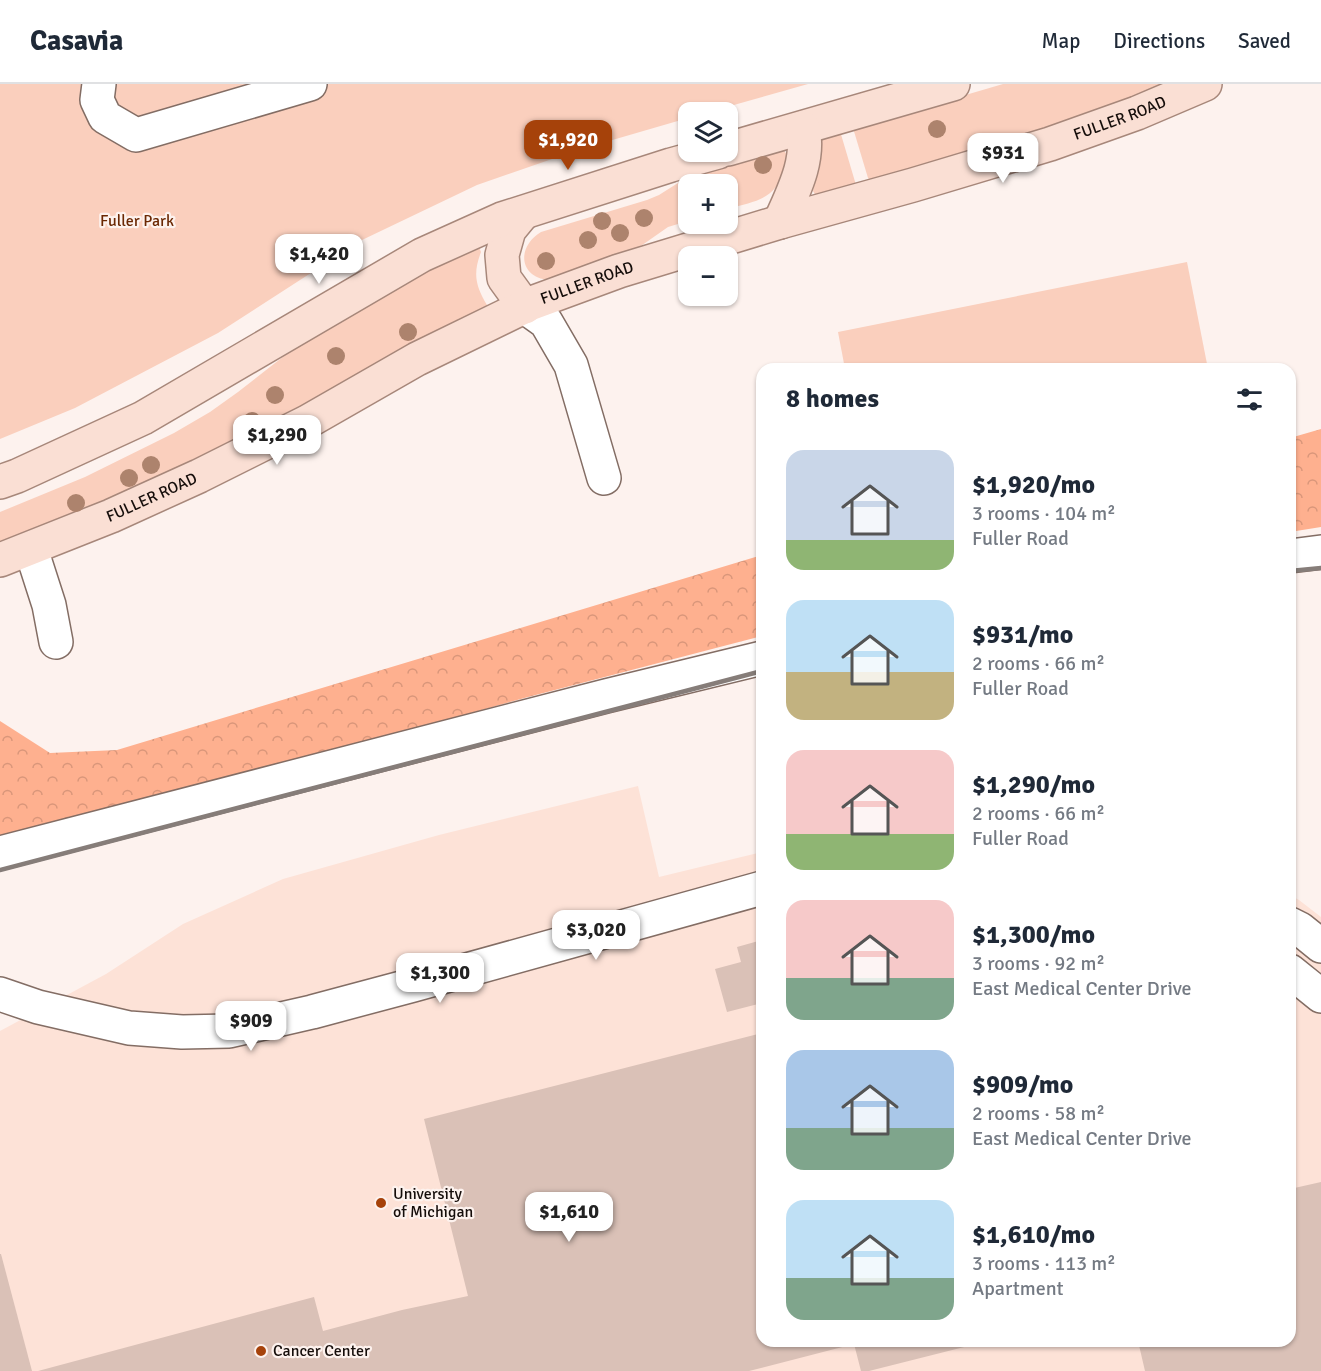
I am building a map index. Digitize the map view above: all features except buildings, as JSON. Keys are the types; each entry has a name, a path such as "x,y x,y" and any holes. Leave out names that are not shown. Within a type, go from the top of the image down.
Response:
{"main road":[{"path":"738,146 953,84"},
{"name":"FULLER ROAD","path":"0,560 111,516 199,476 307,422 417,359 532,303 619,271 1050,144 1137,114 1205,84"},
{"path":"780,222 803,164 805,138 803,128"},
{"path":"0,482 143,418 422,255 502,219 682,162"},
{"path":"523,213 509,231 502,255 504,278 525,307"}],"street":[{"path":"99,84 97,100 105,117 136,135 310,84"},
{"path":"525,307 546,322 571,365 604,478"},
{"path":"31,549 49,605 56,642"},
{"path":"1296,555 1321,552"},
{"path":"0,853 594,699 756,659"},
{"path":"0,994 38,1007 129,1028 182,1032 229,1031 413,985 756,890"},
{"path":"1296,927 1321,946"},
{"path":"1296,976 1321,996"}],"shaded area":[{"name":"University of Michigan","path":"638,786 659,877 756,853 756,1347 1296,1347 1296,898 1299,900 1321,917 1321,1371 0,1371 0,1031 106,974 183,924 283,879 439,835"}],"green space":[{"name":"Fuller Park","path":"0,84 808,84 738,104 678,102 678,121 578,150 477,185 362,240 218,333 75,408 0,439"},
{"path":"1003,84 1172,84 1080,119 871,181 868,178 853,128"},
{"path":"840,131 856,185 816,196 813,191 820,138"},
{"path":"782,148 787,157 782,177 771,192 757,200 738,206 738,174 696,174"},
{"path":"678,183 678,224 668,227 638,248 549,280 539,278 527,268 524,261 527,246 541,232 659,195"},
{"path":"479,247 481,252 476,279 487,307 190,466 0,546 0,512 85,477 174,433 210,412 293,349 396,285"},
{"path":"1187,262 1207,363 844,363 838,332"},
{"path":"1321,429 1321,527 1296,531 1296,436"},
{"path":"756,557 756,638 528,697 133,808 0,842 0,721 50,753 117,750"}],"railway":[{"path":"1296,570 1321,568"},
{"path":"0,870 756,673"}],"place":[{"name":"University of Michigan","path":"381,1203"},
{"name":"Cancer Center","path":"261,1351"}]}
